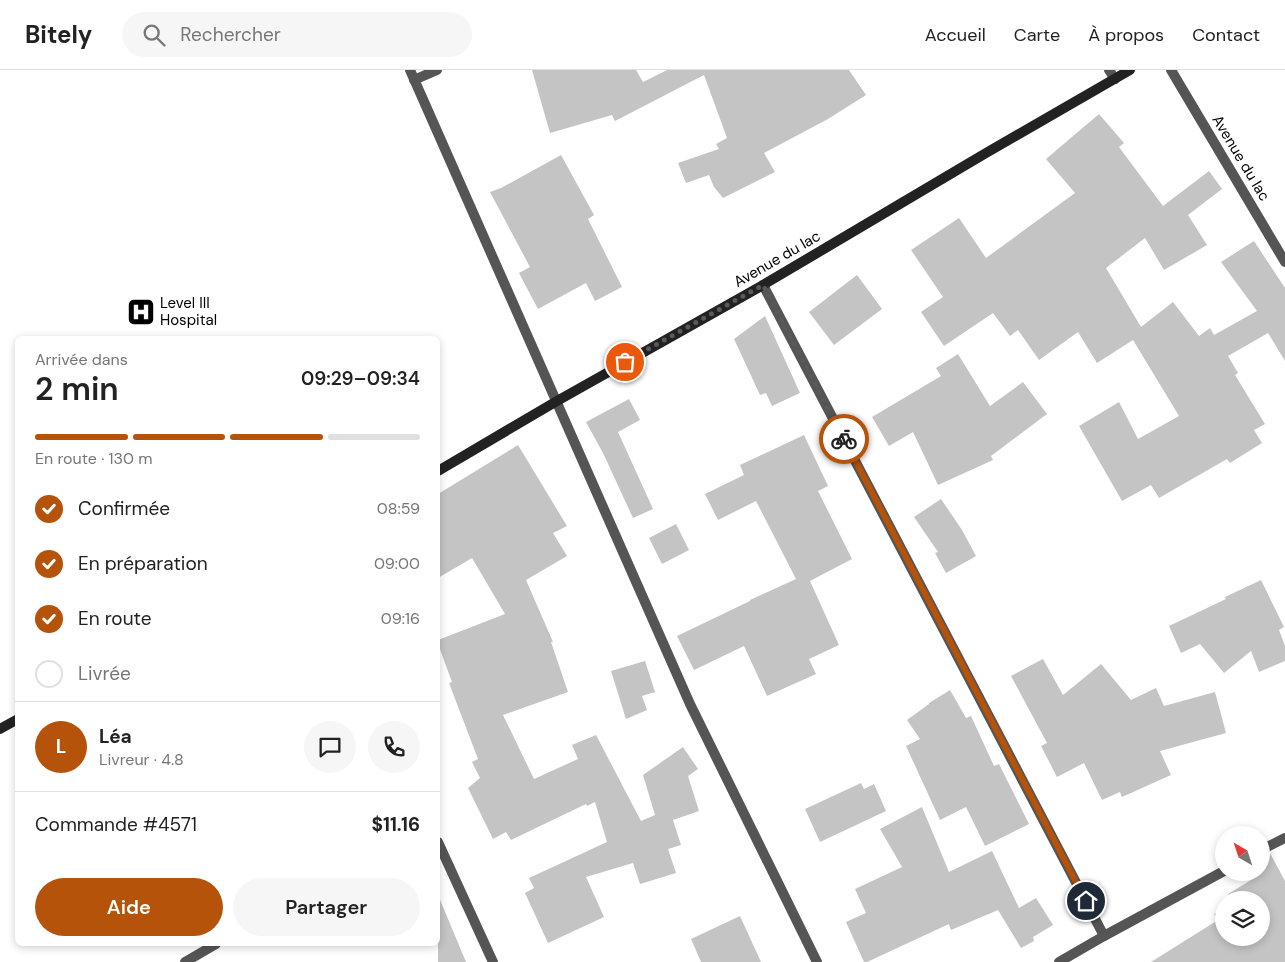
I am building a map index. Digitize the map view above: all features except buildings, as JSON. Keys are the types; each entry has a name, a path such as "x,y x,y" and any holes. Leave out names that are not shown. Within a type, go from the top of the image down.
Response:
{"main road":[{"name":"Avenue du lac","path":"440,470 557,401 763,285 986,152 1130,70"},
{"path":"0,729 15,721"}],"street":[{"path":"437,70 412,75 690,704 817,962"},
{"path":"1109,70 1115,79"},
{"name":"Avenue du lac","path":"1171,70 1285,262"},
{"path":"763,285 1104,936"},
{"path":"1270,846 1285,838"},
{"path":"440,846 493,962"},
{"path":"1059,962 1215,876"},
{"path":"185,962 213,946"}],"way so far":[{"path":"625,362 763,285 844,439"}],"place":[{"name":"Level III Hospital","path":"141,312"}],"route":[{"path":"844,439 1086,901"}]}
